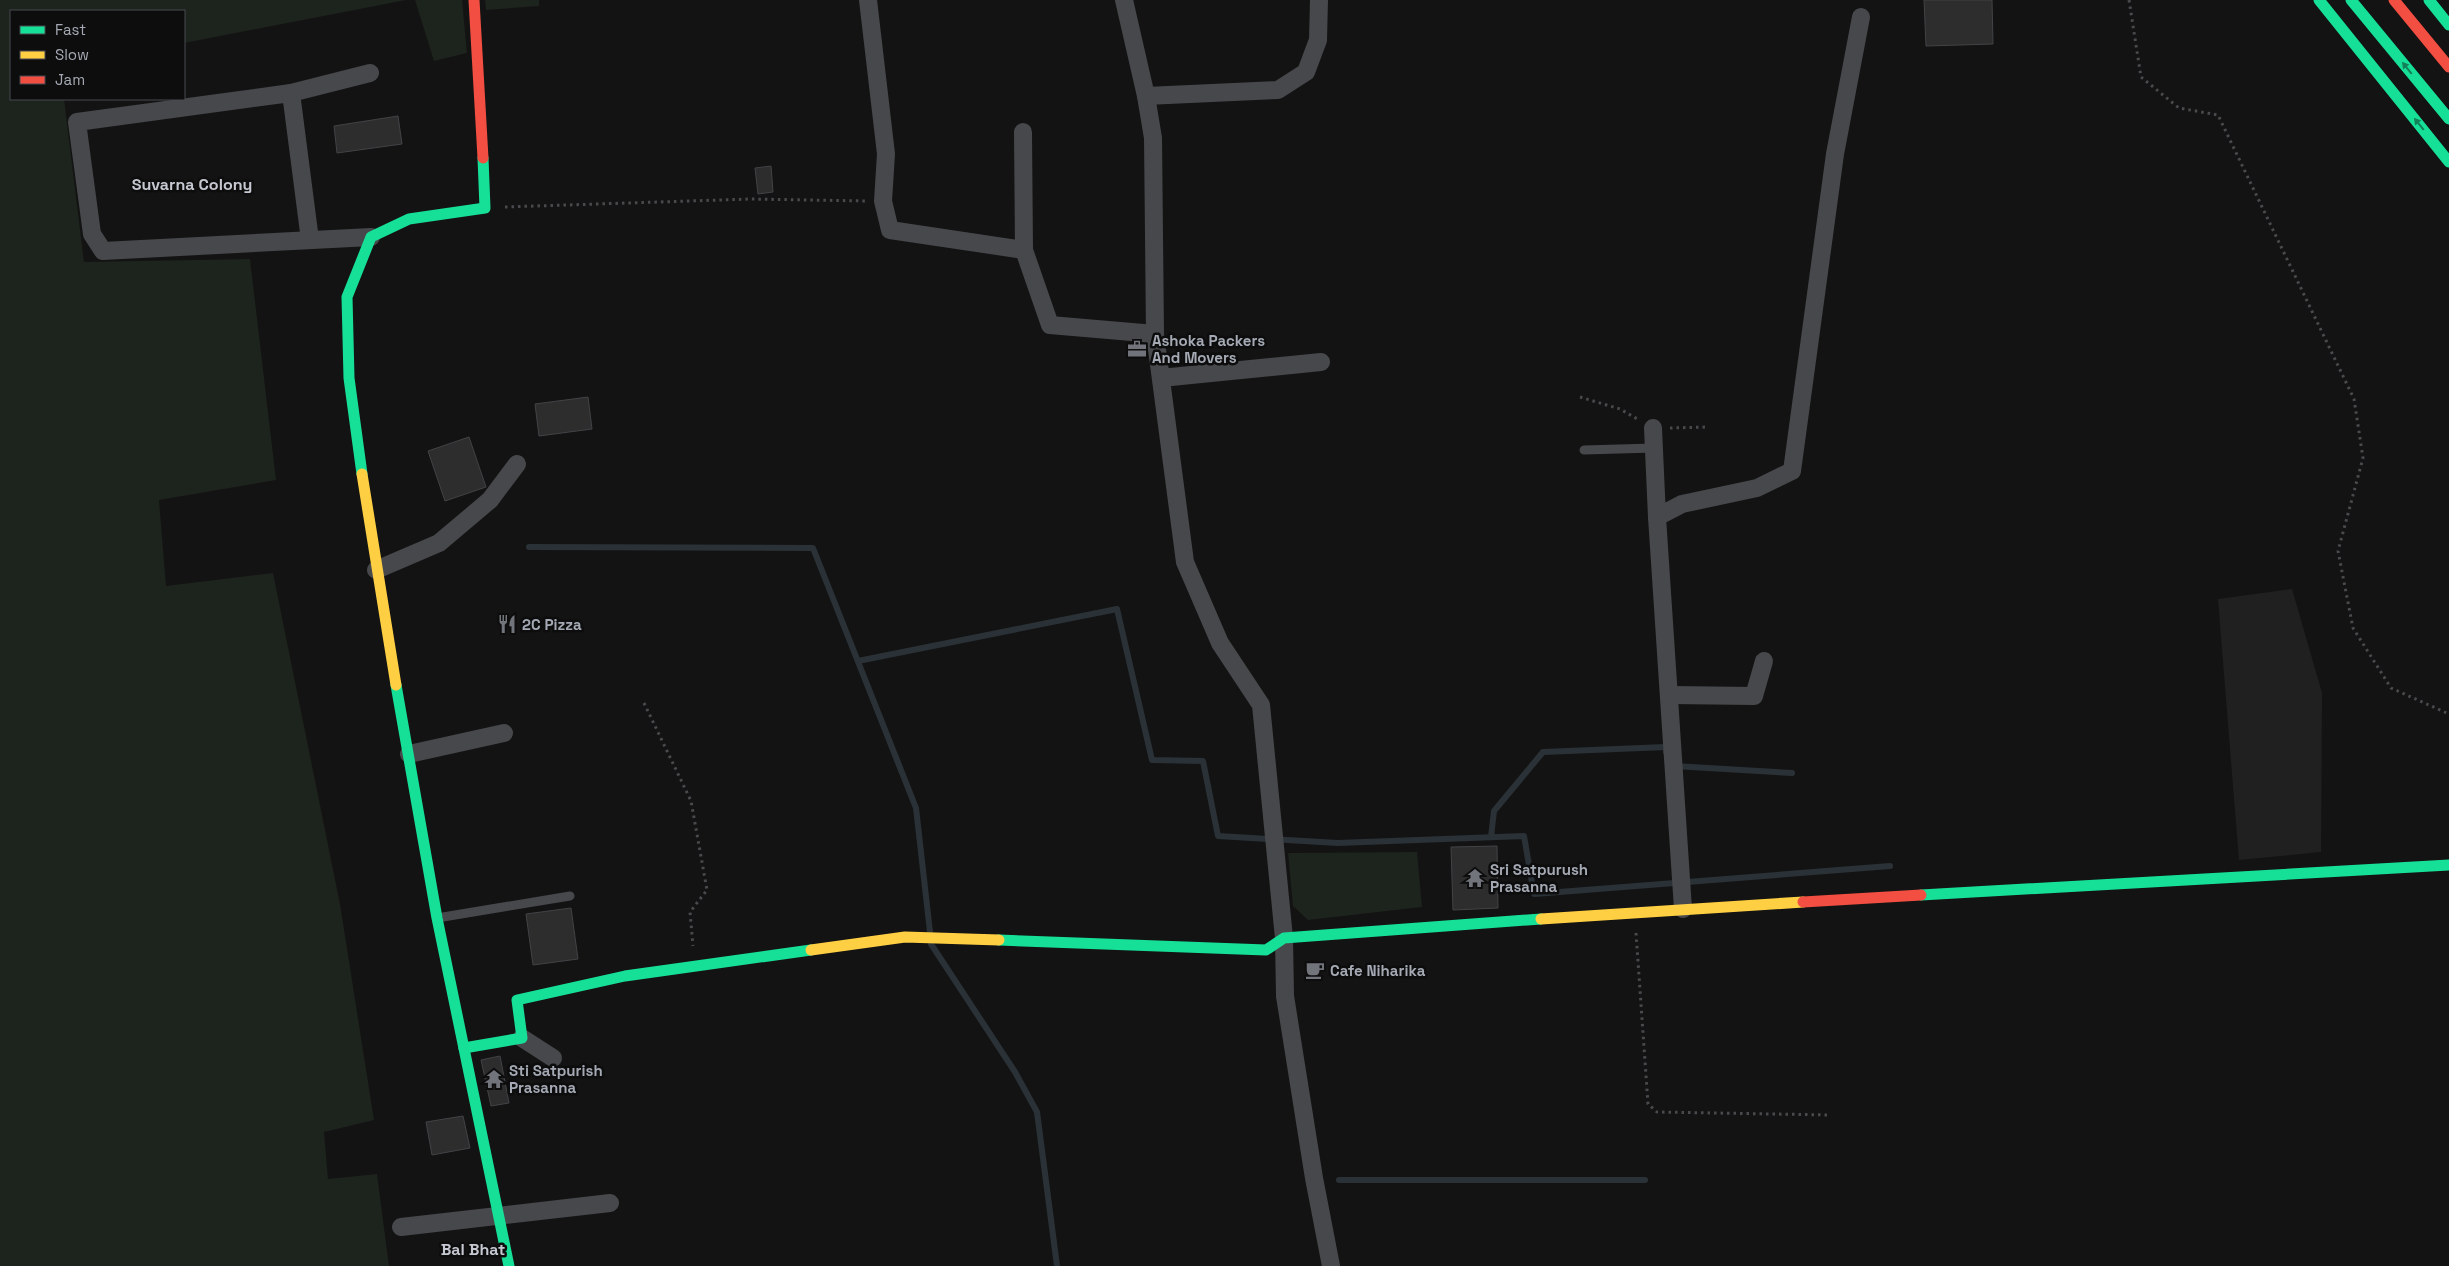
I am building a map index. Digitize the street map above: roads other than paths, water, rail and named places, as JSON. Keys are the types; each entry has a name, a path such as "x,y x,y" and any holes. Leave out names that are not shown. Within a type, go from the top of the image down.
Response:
{"main road":[{"path":"474,0 478,44 485,208 409,219 371,237 347,298 347,306 349,378 376,570 437,918 509,1266"},
{"path":"2319,0 2449,162"},
{"path":"2351,0 2449,119"},
{"path":"2394,0 2449,67"},
{"path":"2429,0 2449,25"},
{"path":"464,1048 522,1038 517,1000 625,976 905,937 1266,950 1284,938 1683,909 2449,865"}],"street":[{"path":"868,0 886,154 883,201 890,230 1024,250"},
{"path":"1124,0 1146,96 1153,138 1155,334 1185,562 1220,643 1260,705 1284,938 1285,996 1314,1178 1331,1266"},
{"path":"1146,96 1278,90 1306,72 1318,40 1319,0"},
{"path":"1657,518 1682,504 1757,488 1792,470 1835,154 1861,17"},
{"path":"370,73 291,93 78,122 90,225 92,234 103,251 371,237"},
{"path":"291,93 310,240"},
{"path":"1023,132 1024,250 1050,325 1155,334"},
{"path":"1161,378 1321,362"},
{"path":"1653,428 1657,518 1683,909"},
{"path":"376,570 439,542 490,500 518,464"},
{"path":"1670,695 1754,696 1764,661"},
{"path":"409,754 504,733"},
{"path":"522,1038 554,1058"},
{"path":"402,1227 610,1203"}],"lane":[{"path":"1584,450 1654,448"},
{"path":"437,918 570,896"}],"waterway":[{"path":"529,547 813,548 916,808 930,932"},
{"path":"858,661 1117,609 1152,760 1203,761 1218,836 1338,843 1524,836 1534,894 1890,866"},
{"path":"1491,837 1494,811 1543,752 1666,747 1666,752"},
{"path":"1674,766 1792,773"},
{"path":"931,944 1015,1072 1037,1112 1057,1266"},
{"path":"1339,1180 1645,1180"}],"place":[{"name":"Ashoka Packers And Movers","path":"1137,349"},
{"name":"2C Pizza","path":"507,624"},
{"name":"Sri Satpurush Prasanna","path":"1475,878"},
{"name":"Cafe Niharika","path":"1315,970"},
{"name":"Sti Satpurish Prasanna","path":"494,1079"}],"district":[{"name":"Suvarna Colony","path":"192,184"},
{"name":"Bal Bhat","path":"473,1249"}]}
